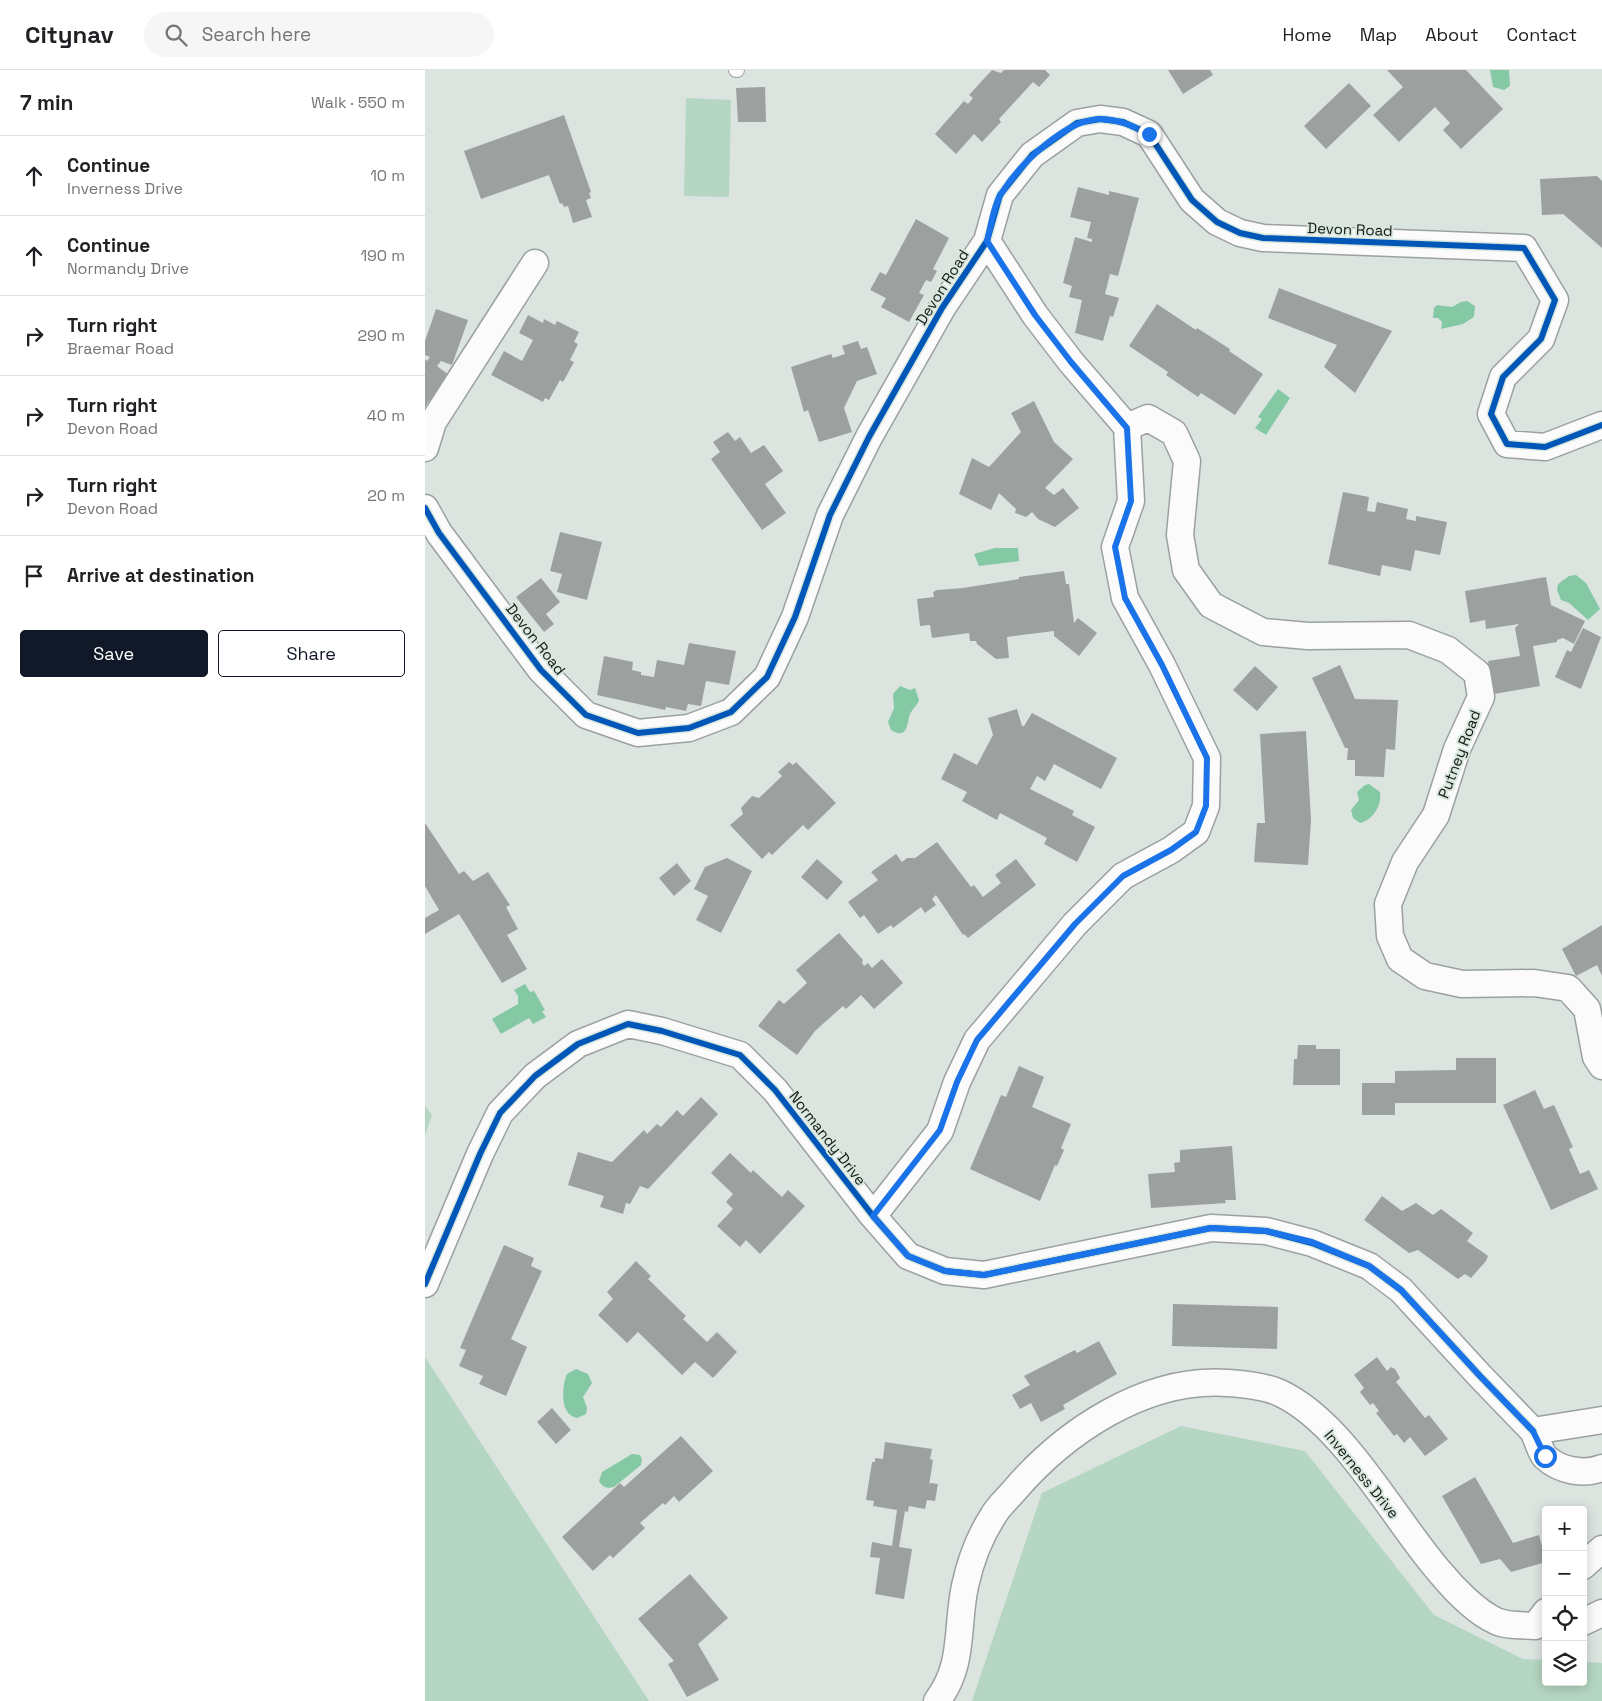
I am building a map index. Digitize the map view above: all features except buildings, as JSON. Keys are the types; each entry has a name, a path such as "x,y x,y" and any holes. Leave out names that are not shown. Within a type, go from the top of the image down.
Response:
{"street":[{"name":"Devon Road","path":"425,508 439,533 541,670 586,715 638,733 689,728 731,712 767,677 795,617 830,515 869,437 942,308 987,241 1000,195 1032,155 1077,123 1100,119 1123,122 1149,134 1192,200 1217,222 1240,233 1263,238 1524,248 1555,300 1541,338 1503,378 1491,414 1507,444 1545,447 1602,425"},
{"path":"873,1216 940,1130 957,1082 977,1040 1075,924 1123,876 1171,850 1196,832 1206,806 1207,758 1162,665 1125,598 1115,547 1131,501 1127,428 1071,362 1041,323 987,241"},
{"path":"425,448 433,422 535,263"},
{"name":"Putney Road","path":"1127,428 1148,418 1174,432 1187,461 1180,536 1186,570 1211,606 1263,632 1308,636 1409,635 1448,650 1477,673 1481,697 1457,749 1436,815 1405,862 1388,904 1390,936 1401,959 1425,976 1461,984 1534,983 1568,988 1587,1009 1596,1057 1602,1066"},
{"name":"Normandy Drive","path":"425,1284 480,1154 500,1113 535,1076 578,1044 628,1024 662,1031 740,1055 775,1090 873,1216 908,1256 945,1271 984,1275 1211,1228 1266,1231 1312,1242 1369,1266 1401,1290 1533,1431"},
{"name":"Inverness Drive","path":"937,1701 948,1686 960,1640 965,1587 977,1548 993,1516 1032,1469 1074,1436 1129,1402 1174,1386 1215,1382 1244,1384 1279,1393 1311,1413 1349,1453 1451,1586 1497,1622 1542,1621"},
{"path":"1602,1420 1533,1431 1545,1456 1570,1471 1594,1471 1602,1468"},
{"path":"1587,1562 1602,1549"},
{"path":"1587,1620 1602,1613"}],"shaded area":[{"path":"1490,70 1509,70 1510,86 1504,90 1493,87"},
{"path":"686,98 731,100 729,197 684,196"},
{"path":"1467,301 1475,306 1474,317 1463,324 1441,329 1442,322 1438,318 1433,318 1434,308 1437,305 1452,307"},
{"path":"1278,389 1290,398 1266,435 1255,428 1262,419 1258,417"},
{"path":"995,548 1018,548 1019,561 979,566 974,554"},
{"path":"1576,575 1586,583 1600,609 1588,620 1569,603 1561,600 1557,590 1558,584 1569,576"},
{"path":"900,686 910,690 915,688 919,700 910,714 904,732 897,733 891,730 888,722 894,708 893,694"},
{"path":"1369,784 1380,792 1380,802 1373,815 1360,823 1353,818 1351,810 1359,800 1357,792"},
{"path":"525,984 530,992 534,991 545,1010 542,1011 546,1017 533,1024 529,1018 501,1034 492,1019 518,1004 518,996 514,990"},
{"path":"425,1106 432,1115 425,1136"},
{"path":"425,1357 649,1701 425,1701"},
{"path":"576,1369 588,1374 592,1383 583,1397 587,1408 586,1414 577,1418 567,1412 563,1399 567,1374"},
{"path":"1181,1426 1305,1451 1434,1615 1523,1659 1542,1660 1542,1686 1587,1686 1587,1662 1602,1663 1602,1701 972,1701 1042,1493"},
{"path":"632,1454 640,1455 642,1459 641,1465 614,1487 607,1488 603,1486 599,1481 602,1472"}],"cycle path":[{"path":"425,508 439,533 541,670 586,715 638,733 689,728 731,712 767,677 795,617 830,515 869,437 942,308 987,241 1000,195 1032,155 1077,123 1100,119 1123,122 1149,134 1192,200 1217,222 1240,233 1263,238 1524,248 1555,300 1541,339 1503,377 1491,414 1507,444 1545,447 1602,425"},
{"path":"425,1284 480,1154 500,1113 535,1076 578,1044 628,1024 662,1031 740,1055 775,1090 873,1216 908,1256 945,1271 984,1275 1211,1228 1266,1231 1312,1243 1369,1266 1401,1290 1533,1431"}],"route":[{"path":"1149,134 1123,122 1100,119 1077,123 1032,155 1000,195 987,241 1035,315 1071,362 1127,428 1131,501 1115,547 1125,598 1162,665 1207,758 1206,806 1196,832 1171,850 1123,876 1075,924 977,1040 957,1082 940,1130 873,1216 908,1256 945,1271 984,1275 1211,1228 1266,1231 1312,1242 1369,1266 1401,1290 1533,1431 1545,1456"}]}
